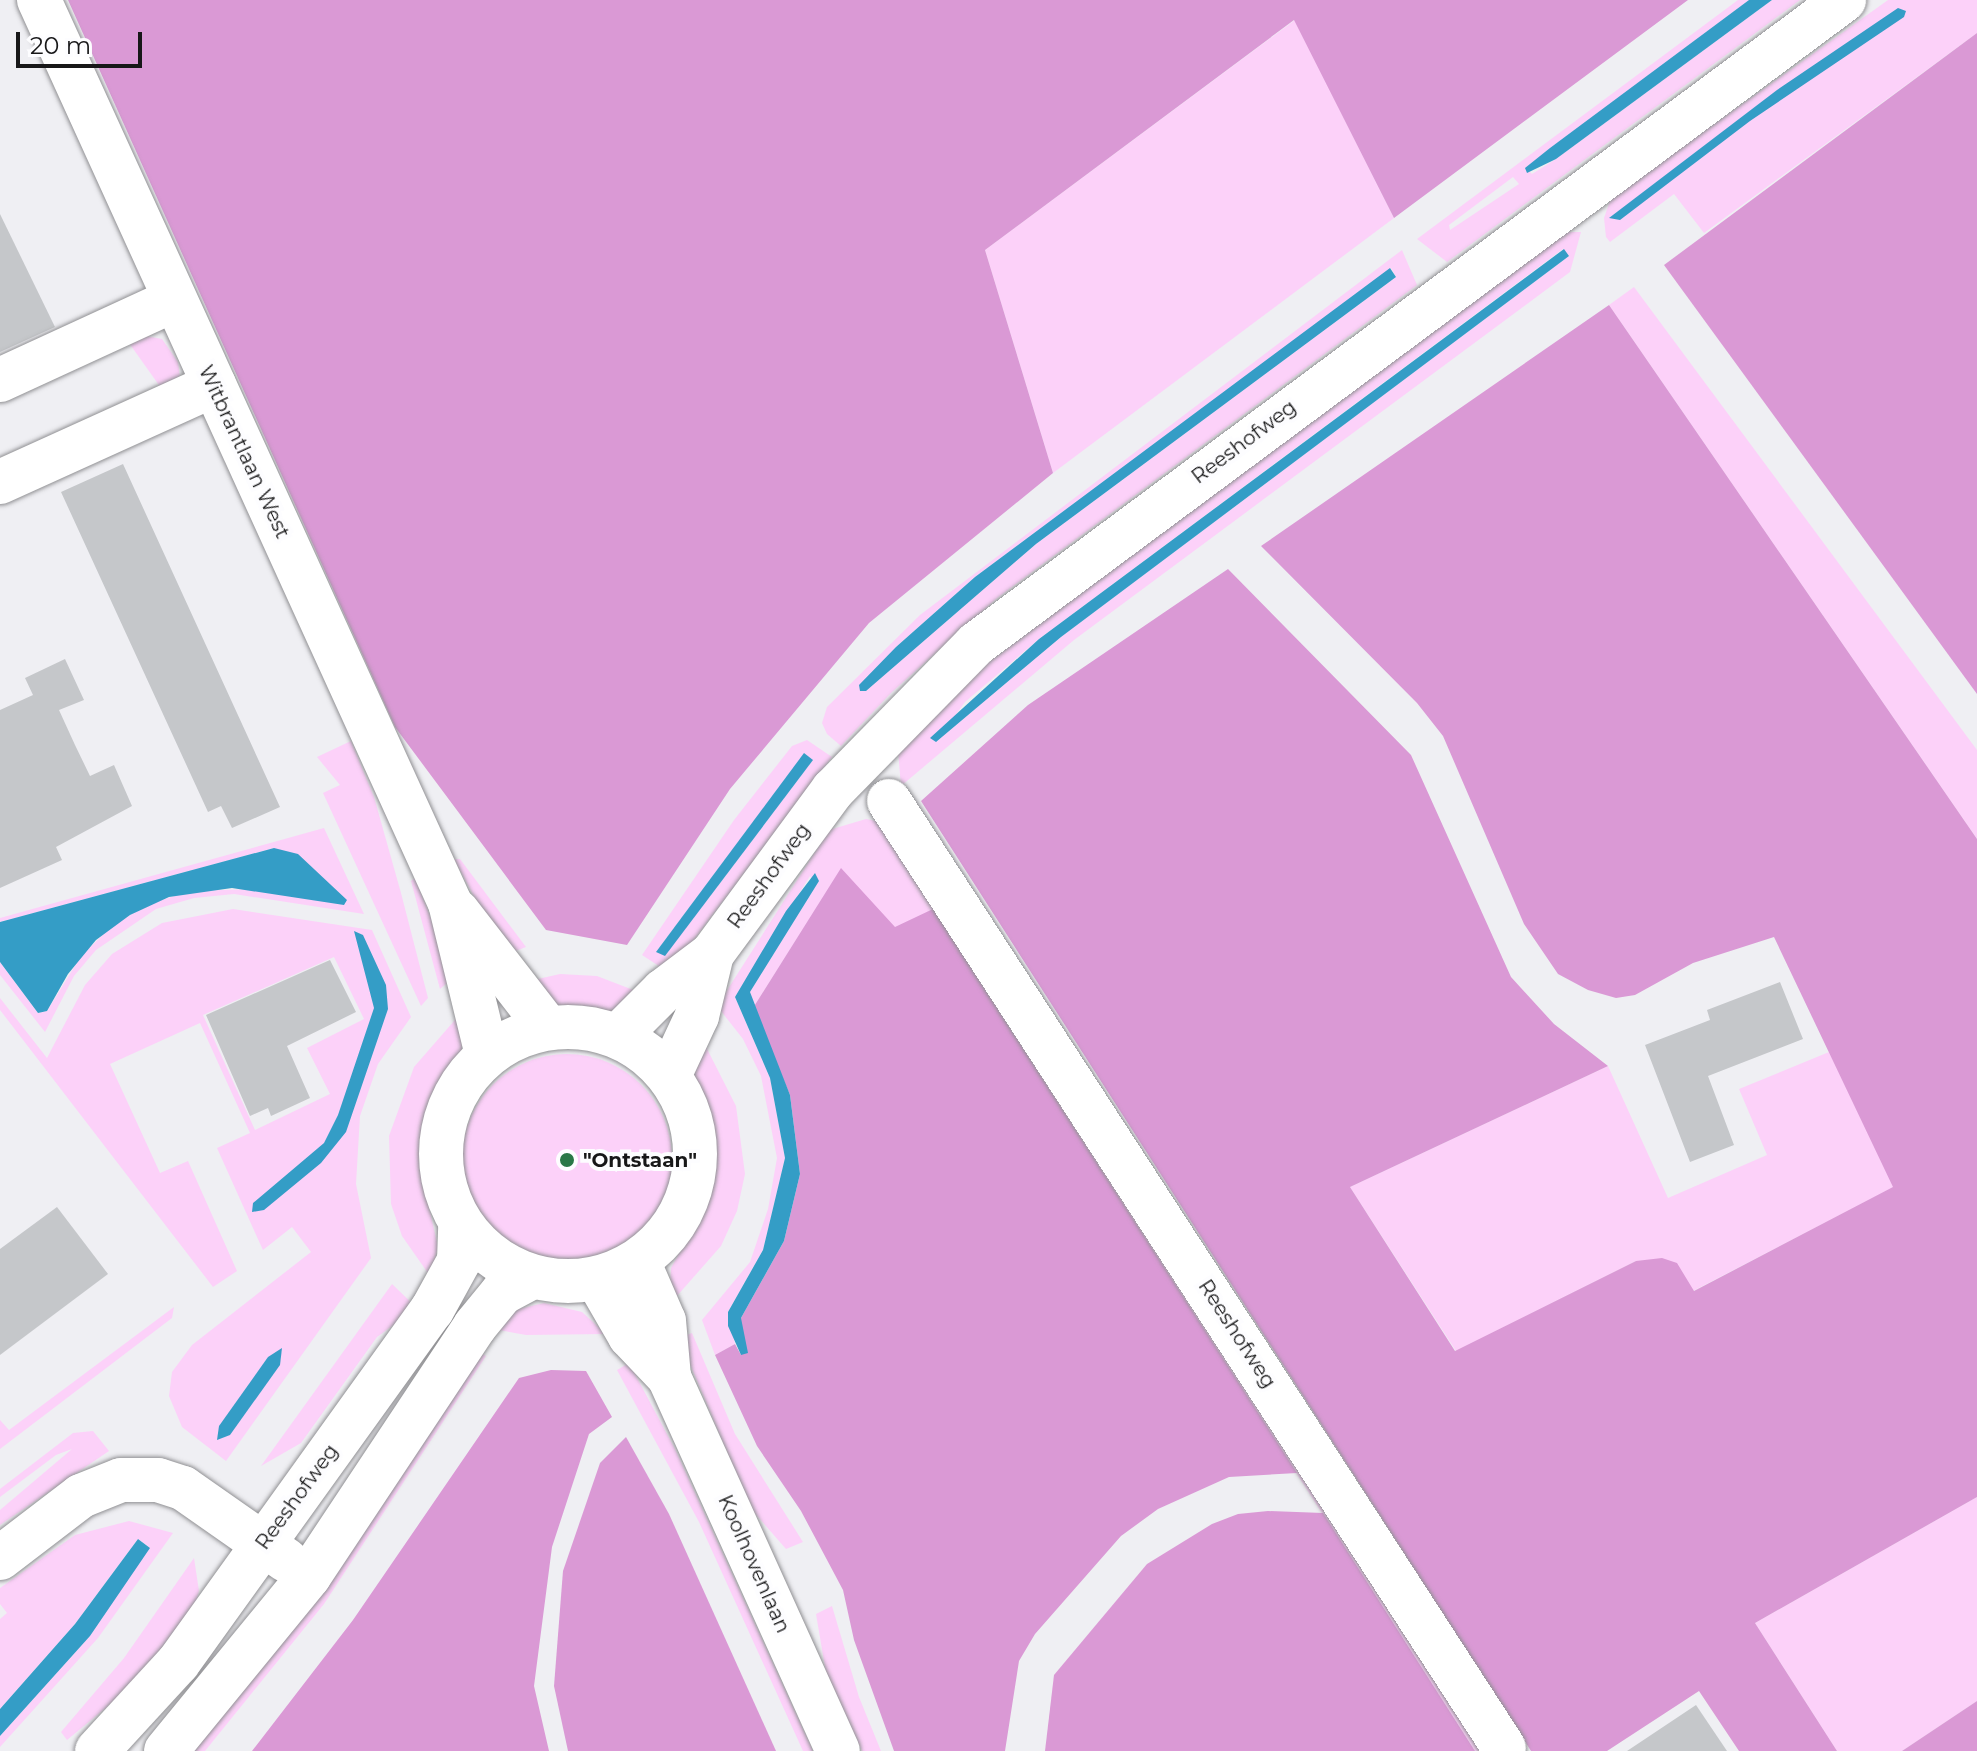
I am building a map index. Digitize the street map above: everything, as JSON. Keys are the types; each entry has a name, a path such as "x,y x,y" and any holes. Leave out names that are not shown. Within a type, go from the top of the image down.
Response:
{"street":[{"name":"Witbrantlaan West","path":"39,0 450,903 487,1055"},
{"name":"Reeshofweg","path":"618,1036 663,991 712,954 833,790 976,644 1844,0"},
{"path":"0,380 174,300"},
{"path":"0,482 214,385"},
{"name":"Reeshofweg","path":"889,801 1504,1748"},
{"name":"Witbrantlaan West","path":"450,903 547,1027"},
{"name":"Reeshofweg","path":"669,1076 697,1016 712,954"},
{"path":"547,1027 595,1029 618,1036 646,1053 669,1076 693,1131 693,1175 678,1218 638,1261 597,1279 564,1282 532,1277 492,1257 460,1224 445,1189 439,1153 446,1115 462,1082 487,1055 519,1035 547,1027"},
{"name":"Reeshofweg","path":"97,1751 178,1663 439,1299 459,1261 460,1224"},
{"name":"Koolhovenlaan","path":"638,1261 664,1321 669,1377 838,1751"},
{"path":"166,1751 309,1576 468,1335 502,1293 532,1277"},
{"name":"Koolhovenlaan","path":"597,1279 630,1336 669,1377"},
{"path":"0,1558 81,1496 121,1480 158,1480 183,1488 309,1576"}],"shaded area":[{"path":"68,0 1688,0 1394,218 1294,20 985,250 1053,473 869,623 730,789 627,945 546,930 395,727"},
{"path":"1738,0 1749,0 1526,168 1532,174 1556,159 1772,0 1800,0 1447,262 1417,239","holes":["1513,177 1519,184 1450,230 1449,225"]},
{"path":"1888,0 1977,0 1977,33 1704,233 1674,194 1610,242 1606,237 1604,218 1611,198"},
{"path":"1295,20 1394,218 1053,473 985,250"},
{"path":"1977,33 1977,694 1664,265"},
{"path":"1565,232 1581,232 1570,272 1074,640 901,786 898,751 988,663","holes":["1563,249 1569,256 1061,637 936,742 965,702 1039,639"]},
{"path":"1402,250 1417,285 996,599 891,693 841,746 827,734 822,723 827,707 920,615","holes":["1391,268 1396,277 1036,544 866,691 896,647 975,577"]},
{"path":"1634,287 1977,750 1977,839 1609,305"},
{"path":"1609,305 1977,839 1977,1497 1755,1623 1837,1751 1739,1751 1699,1691 1607,1751 1531,1751 921,801 1028,705 1228,569 1411,755 1511,977 1554,1024 1608,1066 1350,1187 1455,1351 1636,1261 1662,1258 1677,1263 1694,1291 1893,1187 1774,937 1693,963 1635,995 1616,998 1588,990 1558,974 1524,924 1443,736 1417,703 1261,546"},
{"path":"146,336 162,339 178,362 180,377 166,395 129,343"},
{"path":"807,740 832,757 668,972 642,955 734,820 792,746","holes":["805,754 812,761 708,899 656,952"]},
{"path":"351,741 374,797 401,893 428,998 421,1006 323,793 340,785 317,757"},
{"path":"866,819 876,821 1489,1751 1475,1751 934,910 895,928 841,869 753,1008 750,992 816,885 810,876 735,997 770,1078 785,1158 763,1250 728,1312 735,1344 715,1355 702,1320 750,1262 768,1209 777,1158 761,1076 743,1039 717,1006 829,830"},
{"path":"324,828 364,914 234,894 194,898 156,909 96,950 74,976 45,1032 0,975 0,962 38,1013 47,1011 81,956 112,926 149,904 190,891 254,889 274,848 0,922 0,918"},
{"path":"454,859 460,859 526,947 505,955"},
{"path":"841,868 895,927 933,909 1297,1473 1229,1477 1158,1509 1121,1536 1035,1634 1019,1661 1005,1751 894,1751 854,1640 843,1590 801,1511 757,1446 715,1355 735,1344 741,1355 741,1318 784,1241 800,1174 790,1095 753,1008"},
{"path":"415,878 454,977 440,989 411,881"},
{"path":"233,909 372,930 411,1017 378,1064 360,1116 356,1184 371,1258 226,1461 182,1427 169,1396 172,1372 192,1345 311,1252 292,1227 263,1250 217,1148 250,1133 200,1023 110,1064 160,1173 188,1161 237,1271 213,1287 0,1010 0,998 47,1058 85,985 112,954 162,923","holes":["334,957 364,1019 307,1048 330,1094 255,1130 203,1015"]},
{"path":"560,974 597,976 641,993 608,1016 588,1017 555,1004 529,981"},
{"path":"461,1013 462,1050 432,1107 423,1139 422,1176 438,1247 430,1276 402,1236 391,1204 389,1136 414,1067"},
{"path":"700,1035 736,1106 745,1174 737,1211 721,1246 669,1305 671,1268 700,1215 710,1168 708,1130 694,1078"},
{"path":"1829,1052 1894,1187 1693,1291 1636,1261 1456,1351 1350,1187 1608,1066 1668,1198 1767,1155 1739,1089"},
{"path":"567,1054 607,1062 641,1085 664,1119 672,1159 664,1199 641,1233 607,1256 567,1264 527,1256 493,1233 470,1199 462,1159 470,1119 493,1085 527,1062"},
{"path":"392,1284 417,1308 377,1337 301,1443 261,1466"},
{"path":"544,1303 582,1312 606,1334 526,1335 499,1330 495,1324 518,1309"},
{"path":"174,1307 172,1318 0,1449 0,1420 9,1430"},
{"path":"692,1333 735,1434 803,1542 786,1549 751,1509 679,1338"},
{"path":"474,1349 486,1356 324,1604 205,1751 188,1751"},
{"path":"629,1363 675,1449 813,1751 803,1751 699,1522 617,1370"},
{"path":"551,1370 586,1371 612,1417 589,1434 552,1547 534,1686 549,1751 252,1751 353,1620 519,1378"},
{"path":"93,1431 109,1451 0,1525 0,1510 72,1449 56,1455 0,1497 0,1489 73,1433"},
{"path":"626,1437 669,1514 776,1751 568,1751 554,1686 563,1571 600,1463"},
{"path":"1977,1497 1977,1701 1902,1751 1837,1751 1755,1623"},
{"path":"1268,1511 1323,1513 1475,1751 1045,1751 1054,1675 1147,1564 1212,1524 1238,1514"},
{"path":"129,1521 173,1533 98,1638 0,1747 0,1736 90,1636 149,1547 138,1539 75,1624 0,1709 0,1619 7,1613 0,1604 0,1588 75,1535"},
{"path":"194,1558 199,1591 195,1605 131,1687 67,1740 61,1732 124,1658"},
{"path":"832,1606 859,1697 881,1751 862,1751 826,1673 816,1614"},
{"path":"1977,1701 1977,1751 1902,1751"}],"water":[{"path":"1749,0 1772,0 1556,159 1527,173 1525,168 1550,148"},
{"path":"1898,8 1906,11 1904,17 1750,121 1620,220 1609,218 1777,90"},
{"path":"1564,249 1569,256 1061,637 936,742 930,738 1039,639"},
{"path":"1390,268 1396,277 1036,544 866,691 860,691 859,685 896,647 975,577"},
{"path":"804,753 813,760 665,956 656,952"},
{"path":"274,848 298,854 347,900 344,905 232,888 169,897 130,915 96,940 68,974 47,1011 38,1013 0,962 0,922"},
{"path":"815,873 819,881 750,992 790,1095 800,1174 784,1241 741,1318 748,1353 741,1355 728,1326 728,1312 763,1250 785,1158 770,1078 735,997 786,911"},
{"path":"354,931 363,935 386,985 388,1009 346,1132 321,1163 264,1210 252,1212 253,1203 324,1143 338,1115 374,1008"},
{"path":"282,1348 280,1365 230,1435 217,1440 219,1426 268,1357"},
{"path":"138,1539 150,1548 90,1636 0,1736 0,1709 75,1624"}],"building":[{"path":"0,214 55,327 0,352"},
{"path":"123,464 280,807 232,828 221,806 208,812 61,492"},
{"path":"65,659 84,700 59,710 90,776 114,765 132,806 56,847 62,860 0,888 0,710 33,695 25,678"},
{"path":"330,960 356,1012 287,1046 310,1098 271,1116 268,1108 250,1116 206,1015"},
{"path":"1780,982 1803,1039 1708,1076 1734,1145 1690,1162 1645,1045 1710,1020 1707,1010"},
{"path":"57,1207 108,1274 0,1355 0,1249"},
{"path":"1696,1705 1727,1751 1627,1751"}],"place":[{"name":"\"Ontstaan\"","path":"567,1160"}]}
